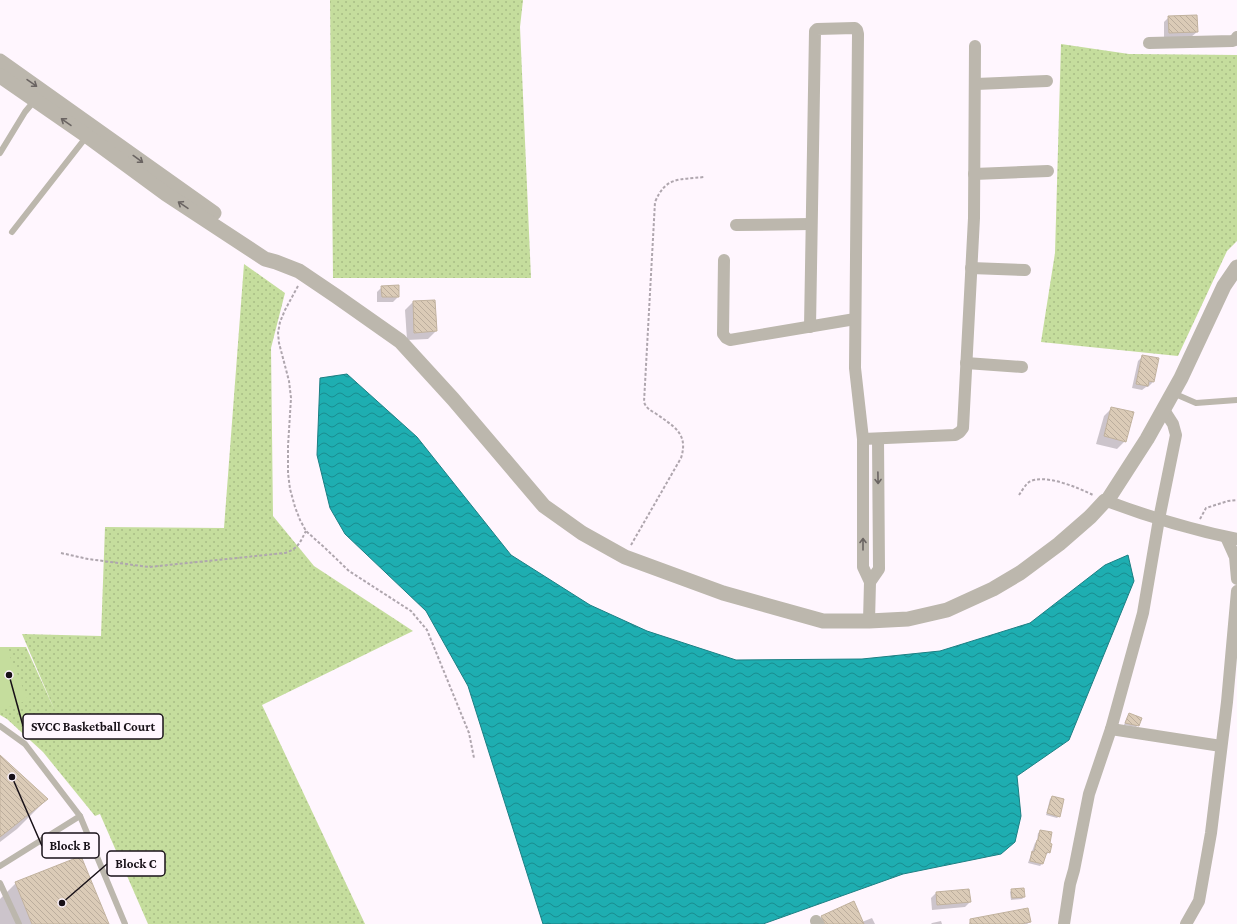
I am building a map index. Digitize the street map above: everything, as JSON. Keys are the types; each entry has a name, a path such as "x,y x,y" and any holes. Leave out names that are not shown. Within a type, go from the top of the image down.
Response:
{"street":[{"path":"810,327 815,32 817,29 855,28 858,34 855,368 863,439 864,567 870,582 869,621"},
{"path":"1149,43 1232,41 1235,40 1237,36"},
{"path":"863,439 955,435 963,428 974,218 976,84 975,46"},
{"path":"0,61 91,132 270,253 276,262 304,274 400,341 453,399 544,506 582,533 624,557 723,593 823,621 908,619 947,610 993,589 1020,573 1059,544 1106,501 1147,439 1181,378 1224,286 1237,267"},
{"path":"0,76 35,100 91,132"},
{"path":"976,84 1047,81"},
{"path":"974,174 1048,171"},
{"path":"736,225 811,224"},
{"path":"724,260 723,334 730,340 855,319"},
{"path":"971,268 1026,270"},
{"path":"966,363 1022,367"},
{"path":"1064,924 1070,884 1089,794 1111,729 1143,613 1159,519 1176,435 1173,424 1164,410"},
{"path":"870,582 879,569 878,439"},
{"path":"1106,501 1159,519 1232,538 1237,579"},
{"path":"1186,924 1199,900 1210,833 1227,702 1237,592"},
{"path":"1111,729 1221,746"}],"lane":[{"path":"0,153 25,112 35,100"},
{"path":"12,232 91,132"},
{"path":"1173,393 1196,403 1237,400"},
{"path":"0,726 25,744 80,816 125,924"},
{"path":"0,866 80,816"},
{"path":"0,883 19,924"}],"path":[{"path":"624,557 681,458 684,444 680,433 672,425 648,408 644,402 655,202 659,192 665,185 675,180 704,177"},
{"path":"304,274 285,310 280,322 278,333 279,343 289,381 291,398 288,473 294,507 306,530 349,571 411,611 427,630 469,733 474,758"},
{"path":"1019,495 1028,483 1040,479 1076,487 1106,501"},
{"path":"1194,528 1206,508 1228,501 1237,500"},
{"path":"61,553 88,559 149,567 285,553 293,551 298,546 306,530"}],"green space":[{"path":"330,0 523,0 520,27 531,278 333,278"},
{"path":"1061,44 1129,54 1237,55 1237,241 1227,251 1178,356 1041,342 1055,253"},
{"path":"244,264 285,293 271,348 273,516 314,566 413,631 262,705 365,924 148,924 100,814 95,816 43,752 7,719 0,715 0,647 26,647 55,711 22,634 101,636 105,527 224,528"},
{"path":"6,647 28,700 1,710 0,649"}],"water":[{"path":"347,374 417,437 511,555 590,605 647,631 736,660 862,659 940,651 1030,623 1105,565 1128,555 1134,581 1069,740 1017,776 1021,816 1015,842 1001,854 903,874 763,924 543,924 468,686 426,611 345,534 330,508 317,455 320,378"}],"building":[{"path":"1197,15 1198,32 1169,33 1168,16"},
{"path":"399,285 399,297 382,297 381,286"},
{"path":"435,300 437,331 414,333 413,301"},
{"path":"1142,355 1159,358 1154,382 1149,381 1148,386 1136,384"},
{"path":"1111,407 1134,412 1126,442 1104,436"},
{"path":"1129,713 1142,718 1139,726 1125,723"},
{"path":"0,755 48,799 0,837"},
{"path":"1052,796 1064,799 1060,817 1047,813"},
{"path":"1040,830 1052,832 1050,853 1047,852 1043,864 1030,861"},
{"path":"81,856 109,924 32,924 15,882"},
{"path":"1024,888 1025,897 1012,898 1011,889"},
{"path":"969,889 971,902 937,905 936,892"},
{"path":"854,901 864,924 825,924 821,916"},
{"path":"1028,908 1031,922 1020,924 970,924 970,919"}],"place":[{"name":"SVCC Basketball Court","path":"9,675"},
{"name":"Block B","path":"12,777"},
{"name":"Block C","path":"62,903"}]}
